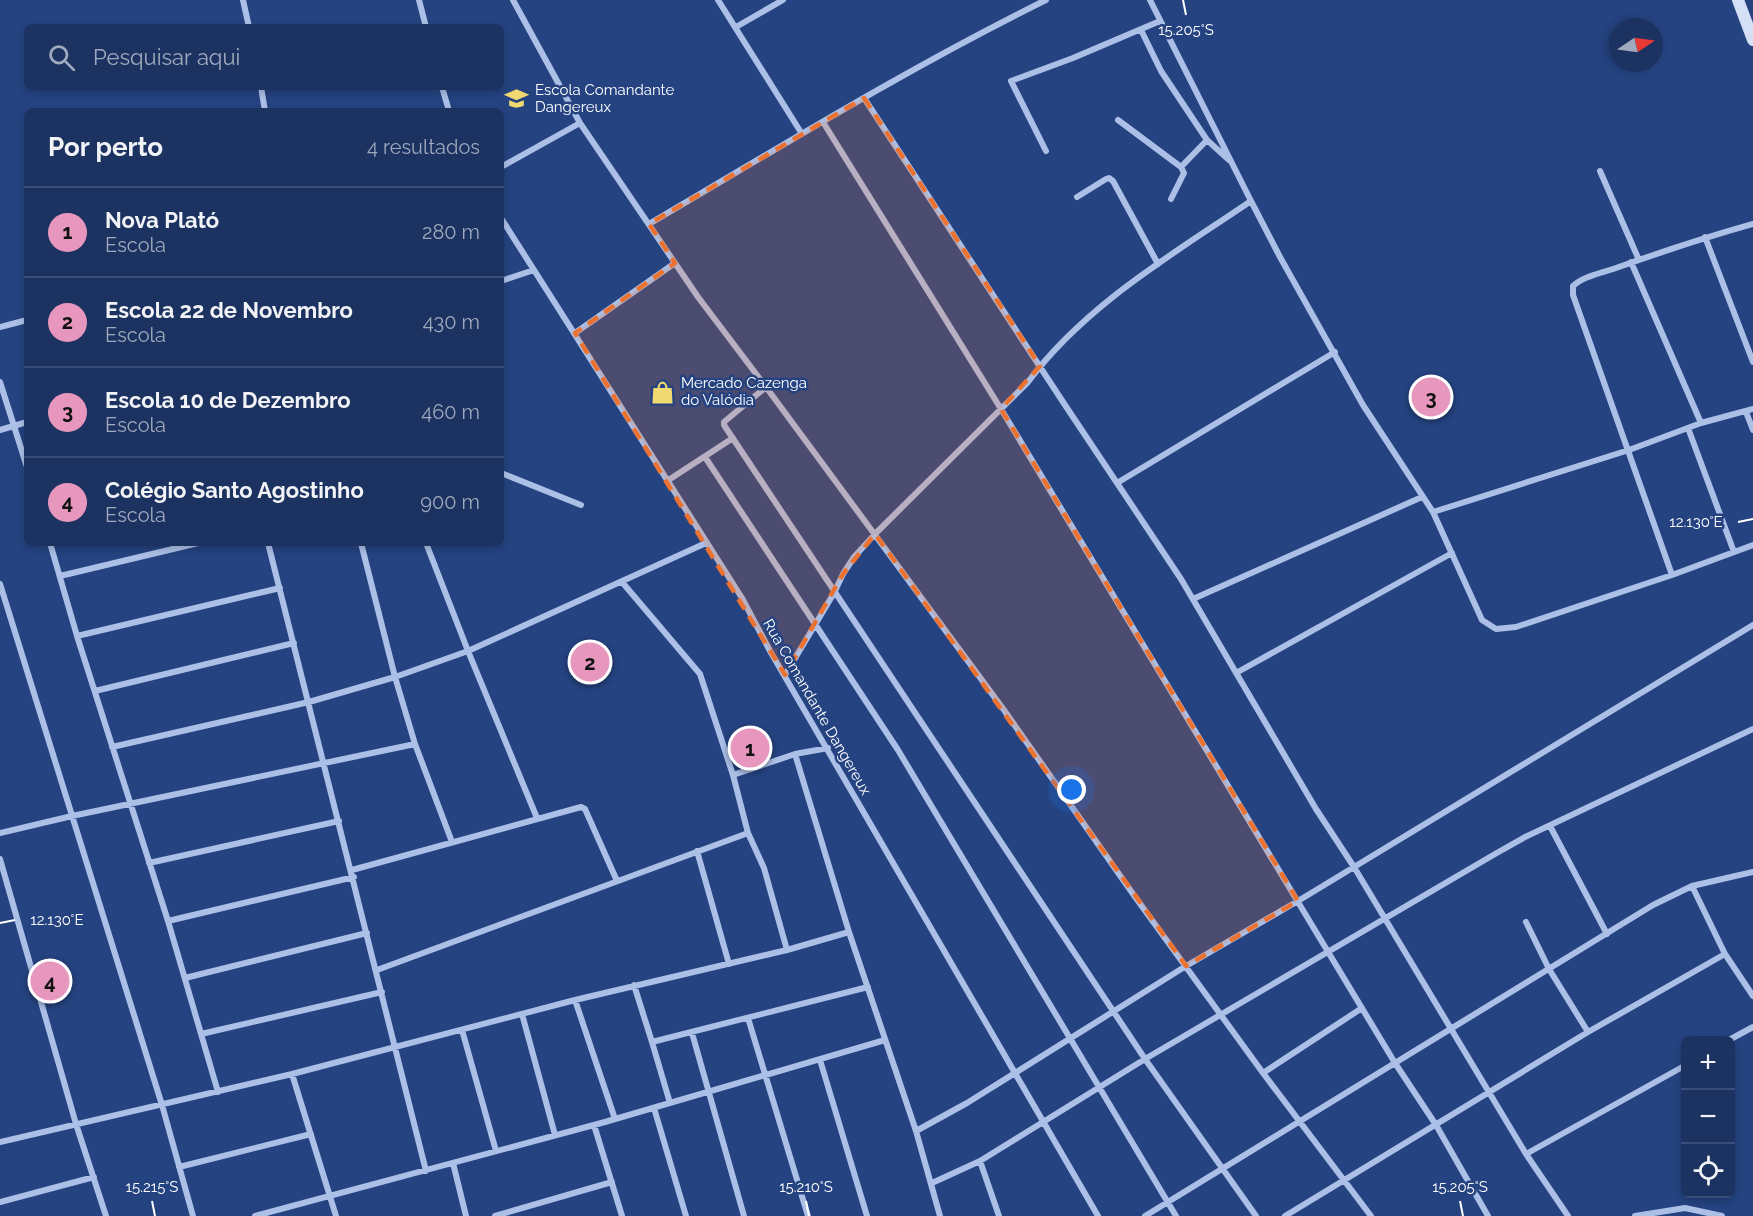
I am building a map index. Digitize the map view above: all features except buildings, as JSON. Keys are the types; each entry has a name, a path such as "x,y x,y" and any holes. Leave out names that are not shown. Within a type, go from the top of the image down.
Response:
{"main road":[{"path":"1738,0 1753,40"}],"street":[{"path":"243,0 248,24"},
{"path":"419,0 425,24"},
{"path":"513,0 580,123 675,263 875,534 1263,1073 1371,1216"},
{"path":"718,0 802,134"},
{"path":"736,27 783,0"},
{"path":"649,224 988,28 1046,0"},
{"path":"1150,0 1280,257 1363,405 1433,512 1482,620 1496,629 1516,627 1672,575 1753,545"},
{"path":"1046,151 1011,81 1160,21"},
{"path":"1141,30 1161,71 1207,140 1232,163"},
{"path":"262,90 264,108"},
{"path":"443,90 448,108"},
{"path":"864,98 1193,599 1316,809 1354,867 1526,1154 1568,1216"},
{"path":"1119,120 1181,167 1184,173 1171,200"},
{"path":"823,122 1001,409 1395,1063 1436,1125 1488,1216"},
{"path":"504,165 580,123"},
{"path":"1181,167 1207,140"},
{"path":"1600,171 1639,260"},
{"path":"1077,197 1106,179 1113,181 1158,264"},
{"path":"785,675 854,556 1029,382 1040,366 1083,322 1158,264 1251,201"},
{"name":"Rua Comandante Dangereux","path":"504,223 742,598 1098,1216"},
{"path":"1672,575 1573,295 1573,285 1631,262 1705,237 1753,224"},
{"path":"1705,237 1753,362"},
{"path":"1631,262 1701,423"},
{"path":"575,333 675,263"},
{"path":"504,280 534,270"},
{"path":"0,327 24,321"},
{"path":"1116,483 1335,352"},
{"path":"0,382 24,457"},
{"path":"766,387 724,422 733,438 1145,1059 1256,1216"},
{"path":"1433,512 1629,450 1701,423 1753,409"},
{"path":"1746,412 1753,430"},
{"path":"0,430 24,423"},
{"path":"1688,428 1734,552"},
{"path":"667,482 733,438"},
{"path":"705,457 898,750 1176,1216"},
{"path":"504,473 581,505"},
{"path":"1193,599 1422,497"},
{"path":"112,747 309,702 395,677 468,651 706,543"},
{"path":"51,546 94,692 168,921 218,1092"},
{"path":"60,576 185,546"},
{"path":"269,546 426,1171"},
{"path":"362,546 395,677 415,744 452,842"},
{"path":"427,546 537,818"},
{"path":"1236,673 1452,553"},
{"path":"622,582 700,674 733,775 748,832 764,868 787,950"},
{"path":"0,584 162,1105 193,1216"},
{"path":"77,636 280,588"},
{"path":"916,1131 967,1103 1186,966 1299,901 1753,625"},
{"path":"94,692 294,643"},
{"path":"932,1183 980,1161 1145,1059 1495,854 1753,729"},
{"path":"0,833 415,744"},
{"path":"733,775 795,754 828,748"},
{"path":"795,754 849,932 916,1131 940,1216"},
{"path":"352,870 580,807 585,809 617,881"},
{"path":"149,863 339,821"},
{"path":"1550,826 1608,934"},
{"path":"377,970 748,832"},
{"path":"697,851 729,964"},
{"path":"0,859 76,1124 106,1216"},
{"path":"1145,1216 1653,905 1692,886 1753,872"},
{"path":"168,921 354,878"},
{"path":"1692,886 1725,954 1753,996"},
{"path":"1526,922 1549,969 1588,1032"},
{"path":"0,1142 292,1074 634,985 787,950 849,932"},
{"path":"185,978 367,933"},
{"path":"1285,1216 1588,1032 1725,954"},
{"path":"634,985 670,1103"},
{"path":"652,1042 868,987"},
{"path":"201,1034 382,992"},
{"path":"575,1000 615,1119"},
{"path":"1263,1073 1362,1008"},
{"path":"522,1014 555,1135"},
{"path":"748,1018 808,1216"},
{"path":"1735,1038 1753,1027"},
{"path":"462,1030 496,1151"},
{"path":"692,1033 744,1216"},
{"path":"255,1216 594,1125 885,1040"},
{"path":"820,1060 867,1216"},
{"path":"1526,1154 1681,1068"},
{"path":"292,1074 336,1216"},
{"path":"654,1108 687,1216"},
{"path":"594,1125 622,1216"},
{"path":"179,1167 310,1134"},
{"path":"980,1161 999,1216"},
{"path":"453,1163 466,1216"},
{"path":"0,1202 94,1178"},
{"path":"495,1216 612,1182"},
{"path":"1635,1216 1685,1208 1722,1216"}],"highlighted area":[{"path":"864,98 1040,366 1001,409 1298,901 1186,966 875,534 843,574 785,675 575,333 675,263 649,224"}],"place":[{"name":"Escola Comandante Dangereux","path":"517,99"},
{"name":"Mercado Cazenga do Valódia","path":"663,392"},
{"name":"Escola 10 de Dezembro","path":"1431,397"},
{"name":"Escola 22 de Novembro","path":"590,662"},
{"name":"Nova Plató","path":"750,748"},
{"name":"Colégio Santo Agostinho","path":"50,981"}]}
